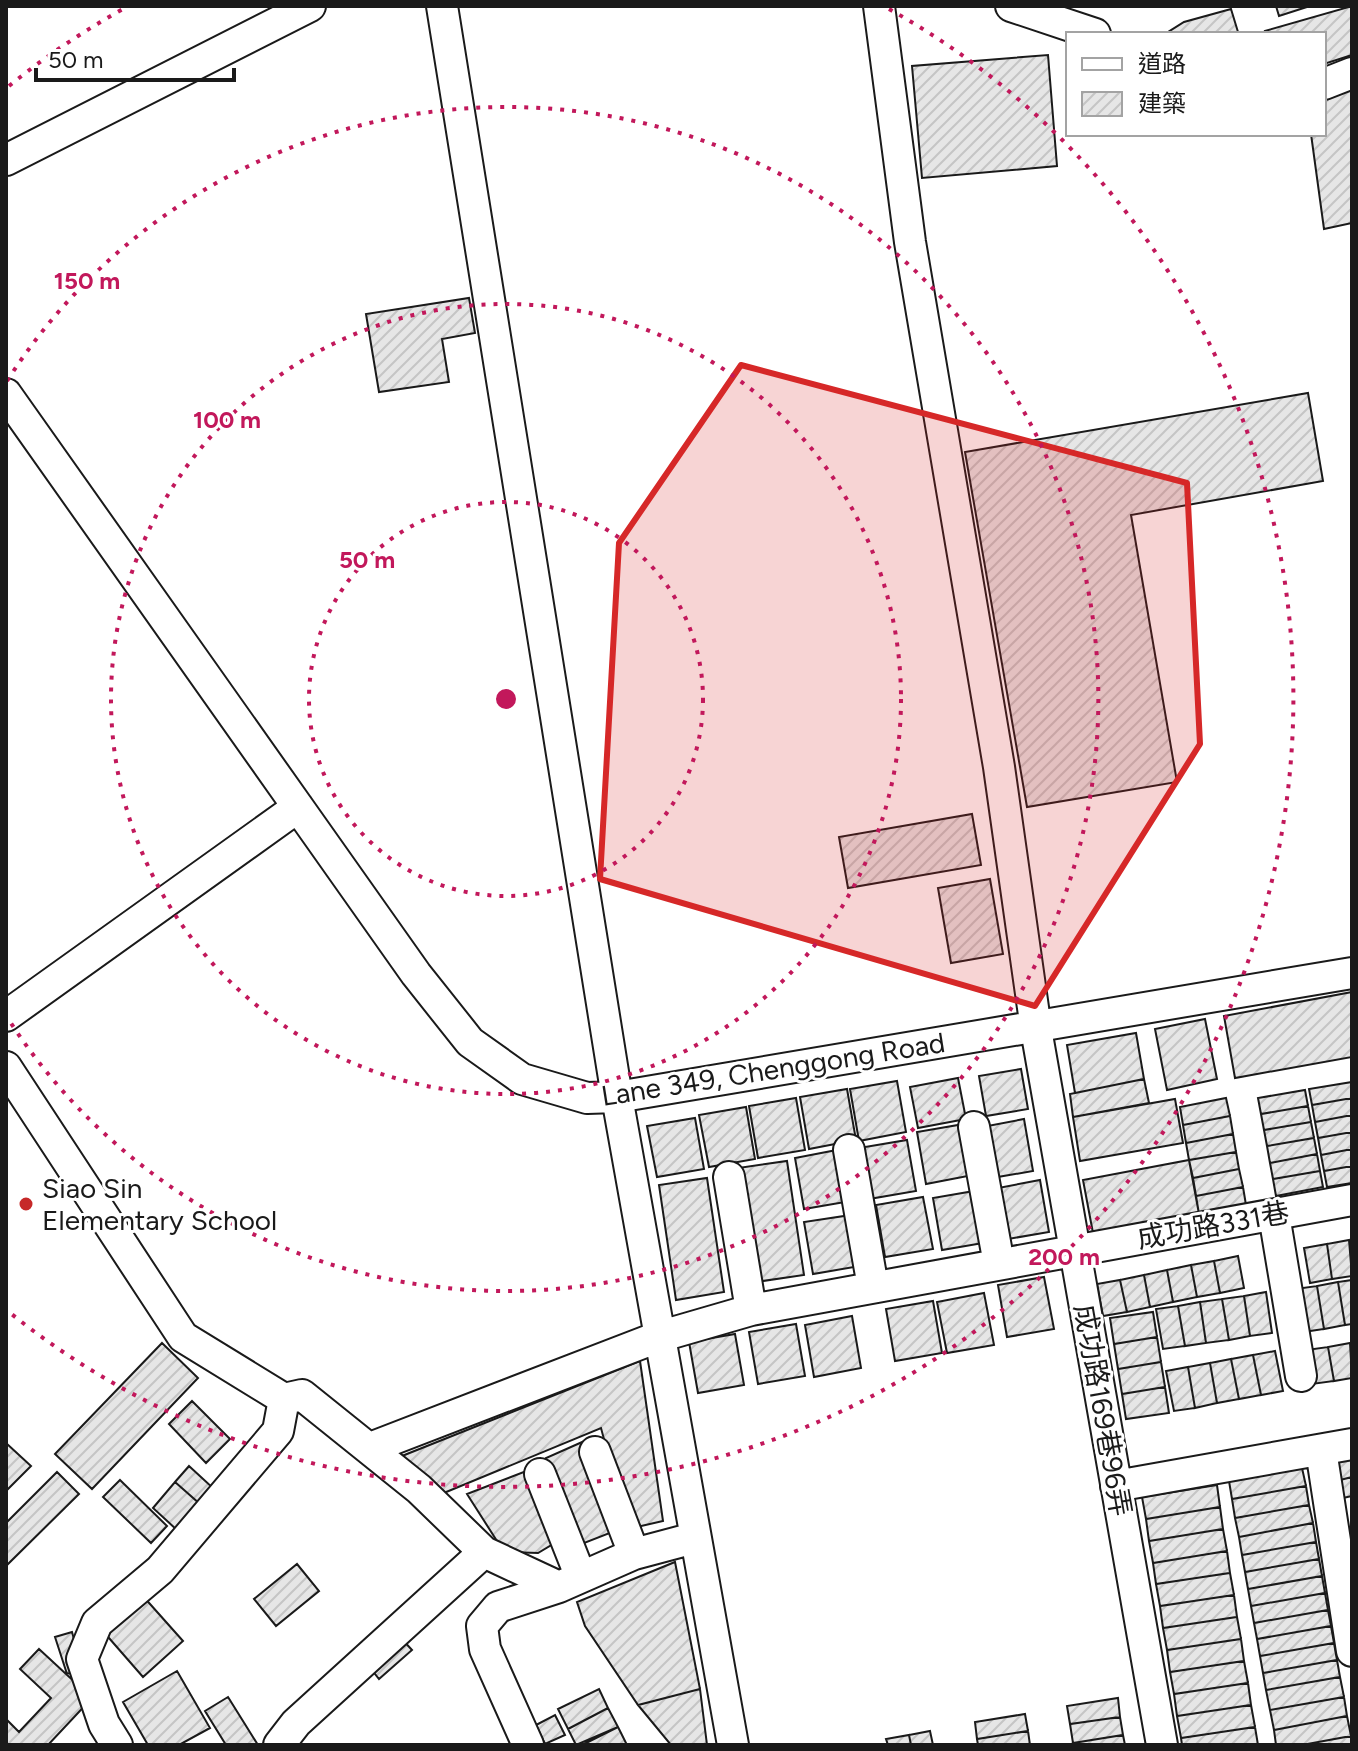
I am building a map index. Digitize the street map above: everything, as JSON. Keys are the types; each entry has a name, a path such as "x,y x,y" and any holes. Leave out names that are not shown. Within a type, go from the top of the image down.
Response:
{"street":[{"path":"6,160 310,6"},
{"path":"442,6 617,1097 733,1745"},
{"name":"成功路169巷96弄","path":"879,6 910,242 999,767 1036,1029 1162,1745"},
{"path":"1011,6 1089,32"},
{"path":"1326,83 1352,73"},
{"name":"Lane 349, Chenggong Road","path":"6,394 416,974 470,1042 522,1079 587,1098 617,1097 1036,1029 1352,973"},
{"path":"6,1016 298,807"},
{"path":"6,1067 183,1337 284,1399 302,1395 419,1489 484,1552 569,1581"},
{"path":"974,1127 999,1264"},
{"path":"849,1150 873,1287"},
{"path":"729,1177 751,1310"},
{"name":"成功路331巷","path":"370,1448 658,1337 751,1310 1352,1200"},
{"path":"1274,1215 1301,1376"},
{"path":"109,1742 82,1659 97,1623 160,1570 228,1494 278,1431 284,1399"},
{"path":"1116,1486 1352,1444"},
{"path":"1321,1450 1352,1651"},
{"path":"595,1452 634,1554"},
{"path":"540,1474 569,1581"},
{"path":"528,1745 485,1649 482,1626 498,1607 634,1554 694,1538"},
{"path":"279,1745 296,1723 484,1552"}],"highlighted area":[{"path":"741,365 1187,483 1200,744 1035,1006 600,879 619,543"}],"building":[{"path":"1276,6 1310,6 1279,16"},
{"path":"1352,6 1352,55 1326,63 1326,32 1265,31"},
{"path":"1231,9 1238,32 1168,32 1184,22"},
{"path":"1048,55 1057,166 922,178 912,66"},
{"path":"1352,85 1352,223 1324,229 1311,136 1326,136 1326,94"},
{"path":"469,298 475,333 442,339 449,382 379,392 366,314"},
{"path":"1308,393 1323,481 1131,515 1177,782 1027,807 965,452"},
{"path":"972,814 981,865 848,888 839,837"},
{"path":"990,879 1003,954 951,963 938,888"},
{"path":"1352,992 1352,1057 1235,1078 1224,1016"},
{"path":"1205,1019 1217,1079 1167,1090 1155,1029"},
{"path":"1136,1033 1144,1079 1075,1093 1067,1045"},
{"path":"1021,1069 1028,1109 986,1116 979,1076"},
{"path":"958,1078 966,1119 918,1128 910,1087"},
{"path":"1144,1079 1149,1103 1073,1117 1070,1094"},
{"path":"897,1081 906,1132 859,1141 850,1089"},
{"path":"1352,1082 1352,1098 1312,1105 1309,1089"},
{"path":"847,1089 856,1140 809,1149 800,1097"},
{"path":"1305,1090 1308,1106 1261,1114 1258,1098"},
{"path":"796,1098 805,1150 758,1158 749,1106"},
{"path":"1226,1098 1230,1116 1183,1125 1180,1107"},
{"path":"1352,1098 1352,1115 1315,1122 1312,1105"},
{"path":"1175,1099 1183,1143 1080,1161 1073,1117"},
{"path":"1308,1106 1311,1122 1264,1130 1261,1114"},
{"path":"746,1107 755,1159 709,1167 699,1115"},
{"path":"1352,1115 1352,1132 1318,1138 1315,1122"},
{"path":"1230,1116 1233,1134 1186,1143 1183,1125"},
{"path":"695,1118 704,1169 657,1177 647,1126"},
{"path":"1024,1119 1033,1171 986,1179 977,1128"},
{"path":"1311,1122 1314,1138 1267,1146 1264,1130"},
{"path":"964,1124 973,1175 926,1184 917,1132"},
{"path":"1352,1132 1352,1149 1321,1155 1318,1138"},
{"path":"1233,1134 1236,1152 1189,1160 1186,1143"},
{"path":"1314,1138 1317,1154 1270,1163 1267,1146"},
{"path":"907,1140 916,1191 869,1199 859,1148"},
{"path":"842,1149 851,1201 804,1209 795,1158"},
{"path":"1352,1149 1352,1166 1324,1171 1321,1155"},
{"path":"1236,1152 1239,1169 1193,1178 1189,1160"},
{"path":"1317,1154 1320,1171 1273,1179 1270,1163"},
{"path":"1189,1160 1199,1214 1093,1233 1083,1180"},
{"path":"787,1161 804,1275 756,1282 738,1168"},
{"path":"1352,1166 1352,1183 1327,1187 1324,1171"},
{"path":"1239,1169 1243,1187 1196,1196 1193,1178"},
{"path":"1320,1171 1323,1187 1276,1196 1273,1179"},
{"path":"707,1178 724,1292 676,1300 659,1185"},
{"path":"1040,1180 1049,1232 1002,1240 993,1189"},
{"path":"1243,1187 1246,1205 1199,1214 1196,1196"},
{"path":"980,1190 989,1242 942,1250 933,1198"},
{"path":"923,1197 933,1249 885,1257 876,1205"},
{"path":"851,1215 860,1266 813,1274 804,1222"},
{"path":"1349,1240 1352,1276 1332,1279 1327,1244"},
{"path":"1327,1244 1332,1279 1310,1283 1304,1248"},
{"path":"1238,1256 1244,1288 1220,1293 1214,1261"},
{"path":"1214,1261 1220,1293 1197,1297 1191,1265"},
{"path":"1191,1265 1197,1297 1173,1302 1167,1270"},
{"path":"1167,1270 1173,1302 1150,1307 1144,1275"},
{"path":"1144,1275 1150,1307 1127,1312 1120,1280"},
{"path":"1044,1277 1054,1329 1007,1337 998,1285"},
{"path":"1120,1280 1127,1312 1103,1316 1097,1284"},
{"path":"1352,1280 1352,1324 1345,1325 1338,1282"},
{"path":"1338,1282 1345,1325 1324,1329 1317,1286"},
{"path":"1317,1286 1324,1329 1303,1332 1295,1289"},
{"path":"1266,1292 1272,1333 1250,1336 1244,1296"},
{"path":"984,1293 994,1345 947,1353 937,1302"},
{"path":"1244,1296 1250,1336 1229,1340 1222,1299"},
{"path":"1222,1299 1229,1340 1206,1343 1200,1302"},
{"path":"933,1301 942,1353 895,1361 886,1309"},
{"path":"1200,1302 1206,1343 1185,1346 1178,1306"},
{"path":"1178,1306 1185,1346 1163,1349 1156,1309"},
{"path":"1153,1312 1157,1337 1114,1344 1110,1318"},
{"path":"852,1316 861,1368 814,1377 805,1325"},
{"path":"796,1324 805,1376 758,1384 749,1332"},
{"path":"735,1334 744,1385 698,1393 689,1342"},
{"path":"1157,1337 1161,1362 1118,1369 1114,1344"},
{"path":"162,1343 198,1378 92,1489 55,1454"},
{"path":"1350,1343 1352,1378 1334,1381 1328,1347"},
{"path":"1328,1347 1334,1381 1312,1384 1306,1350"},
{"path":"1275,1351 1283,1391 1261,1395 1253,1355"},
{"path":"1253,1355 1261,1395 1239,1399 1231,1359"},
{"path":"1231,1359 1239,1399 1217,1403 1210,1363"},
{"path":"640,1361 663,1521 628,1529 601,1428 439,1495 402,1456"},
{"path":"1161,1362 1165,1387 1122,1394 1118,1369"},
{"path":"1210,1363 1217,1403 1195,1408 1188,1367"},
{"path":"1188,1367 1195,1408 1174,1411 1166,1371"},
{"path":"1165,1387 1169,1413 1126,1419 1122,1394"},
{"path":"192,1401 230,1439 206,1463 169,1424"},
{"path":"589,1439 615,1531 574,1547 546,1458"},
{"path":"6,1443 31,1466 6,1491"},
{"path":"1352,1459 1352,1477 1340,1480 1337,1461"},
{"path":"189,1466 214,1489 200,1504 175,1482"},
{"path":"534,1468 558,1541 538,1553 504,1552 467,1494"},
{"path":"1302,1468 1306,1486 1232,1499 1229,1481"},
{"path":"57,1472 79,1494 6,1566 6,1523"},
{"path":"1352,1477 1352,1496 1343,1498 1340,1480"},
{"path":"120,1480 167,1526 151,1543 103,1497"},
{"path":"175,1482 200,1504 177,1530 153,1508"},
{"path":"1217,1485 1220,1507 1146,1519 1142,1497"},
{"path":"1306,1486 1309,1505 1235,1518 1232,1499"},
{"path":"1309,1505 1313,1523 1239,1537 1235,1518"},
{"path":"1220,1507 1223,1529 1149,1541 1146,1519"},
{"path":"1313,1523 1316,1542 1242,1555 1239,1537"},
{"path":"1223,1529 1227,1551 1153,1563 1149,1541"},
{"path":"1316,1542 1319,1559 1245,1572 1242,1555"},
{"path":"1227,1551 1230,1573 1156,1584 1153,1563"},
{"path":"1319,1559 1322,1576 1248,1589 1245,1572"},
{"path":"675,1562 700,1689 638,1705 585,1626 577,1602"},
{"path":"297,1564 319,1591 276,1626 254,1599"},
{"path":"1230,1573 1234,1595 1160,1606 1156,1584"},
{"path":"1322,1576 1325,1593 1251,1606 1248,1589"},
{"path":"1325,1593 1328,1610 1254,1623 1251,1606"},
{"path":"142,1595 183,1641 143,1677 102,1630"},
{"path":"1234,1595 1237,1617 1163,1628 1160,1606"},
{"path":"1328,1610 1331,1626 1257,1639 1254,1623"},
{"path":"1237,1617 1241,1639 1167,1650 1163,1628"},
{"path":"1331,1626 1334,1643 1260,1656 1257,1639"},
{"path":"72,1632 82,1669 67,1674 55,1637"},
{"path":"400,1637 412,1650 379,1679 368,1665"},
{"path":"1241,1639 1244,1661 1170,1672 1167,1650"},
{"path":"1334,1643 1337,1660 1263,1673 1260,1656"},
{"path":"39,1649 92,1698 48,1745 6,1745 6,1719 19,1732 51,1698 20,1669"},
{"path":"1337,1660 1340,1677 1266,1690 1263,1673"},
{"path":"1244,1661 1248,1683 1174,1694 1170,1672"},
{"path":"177,1671 210,1728 179,1745 148,1745 123,1702"},
{"path":"1340,1677 1344,1697 1270,1710 1266,1690"},
{"path":"1248,1683 1251,1705 1177,1716 1174,1694"},
{"path":"599,1689 608,1708 568,1729 558,1709"},
{"path":"700,1689 707,1745 671,1745 638,1705"},
{"path":"228,1697 258,1745 226,1745 205,1711"},
{"path":"1344,1697 1347,1716 1274,1730 1270,1710"},
{"path":"1118,1698 1120,1717 1070,1724 1067,1706"},
{"path":"1251,1705 1255,1727 1181,1738 1177,1716"},
{"path":"608,1708 618,1727 576,1745 568,1729"},
{"path":"1025,1714 1028,1731 977,1739 975,1722"},
{"path":"555,1715 565,1735 545,1744 536,1725"},
{"path":"1347,1716 1351,1736 1302,1745 1276,1745 1274,1730"},
{"path":"1120,1717 1123,1735 1073,1743 1070,1724"},
{"path":"618,1727 627,1745 582,1745"},
{"path":"1255,1727 1258,1745 1182,1745 1181,1738"},
{"path":"930,1731 933,1745 911,1745 909,1735"},
{"path":"1028,1731 1030,1745 978,1745 977,1739"},
{"path":"909,1735 911,1745 888,1745 886,1739"},
{"path":"1123,1735 1125,1745 1073,1743"},
{"path":"1351,1736 1352,1745 1302,1745"}],"place":[{"name":"Siao Sin Elementary School","path":"26,1204"}]}
